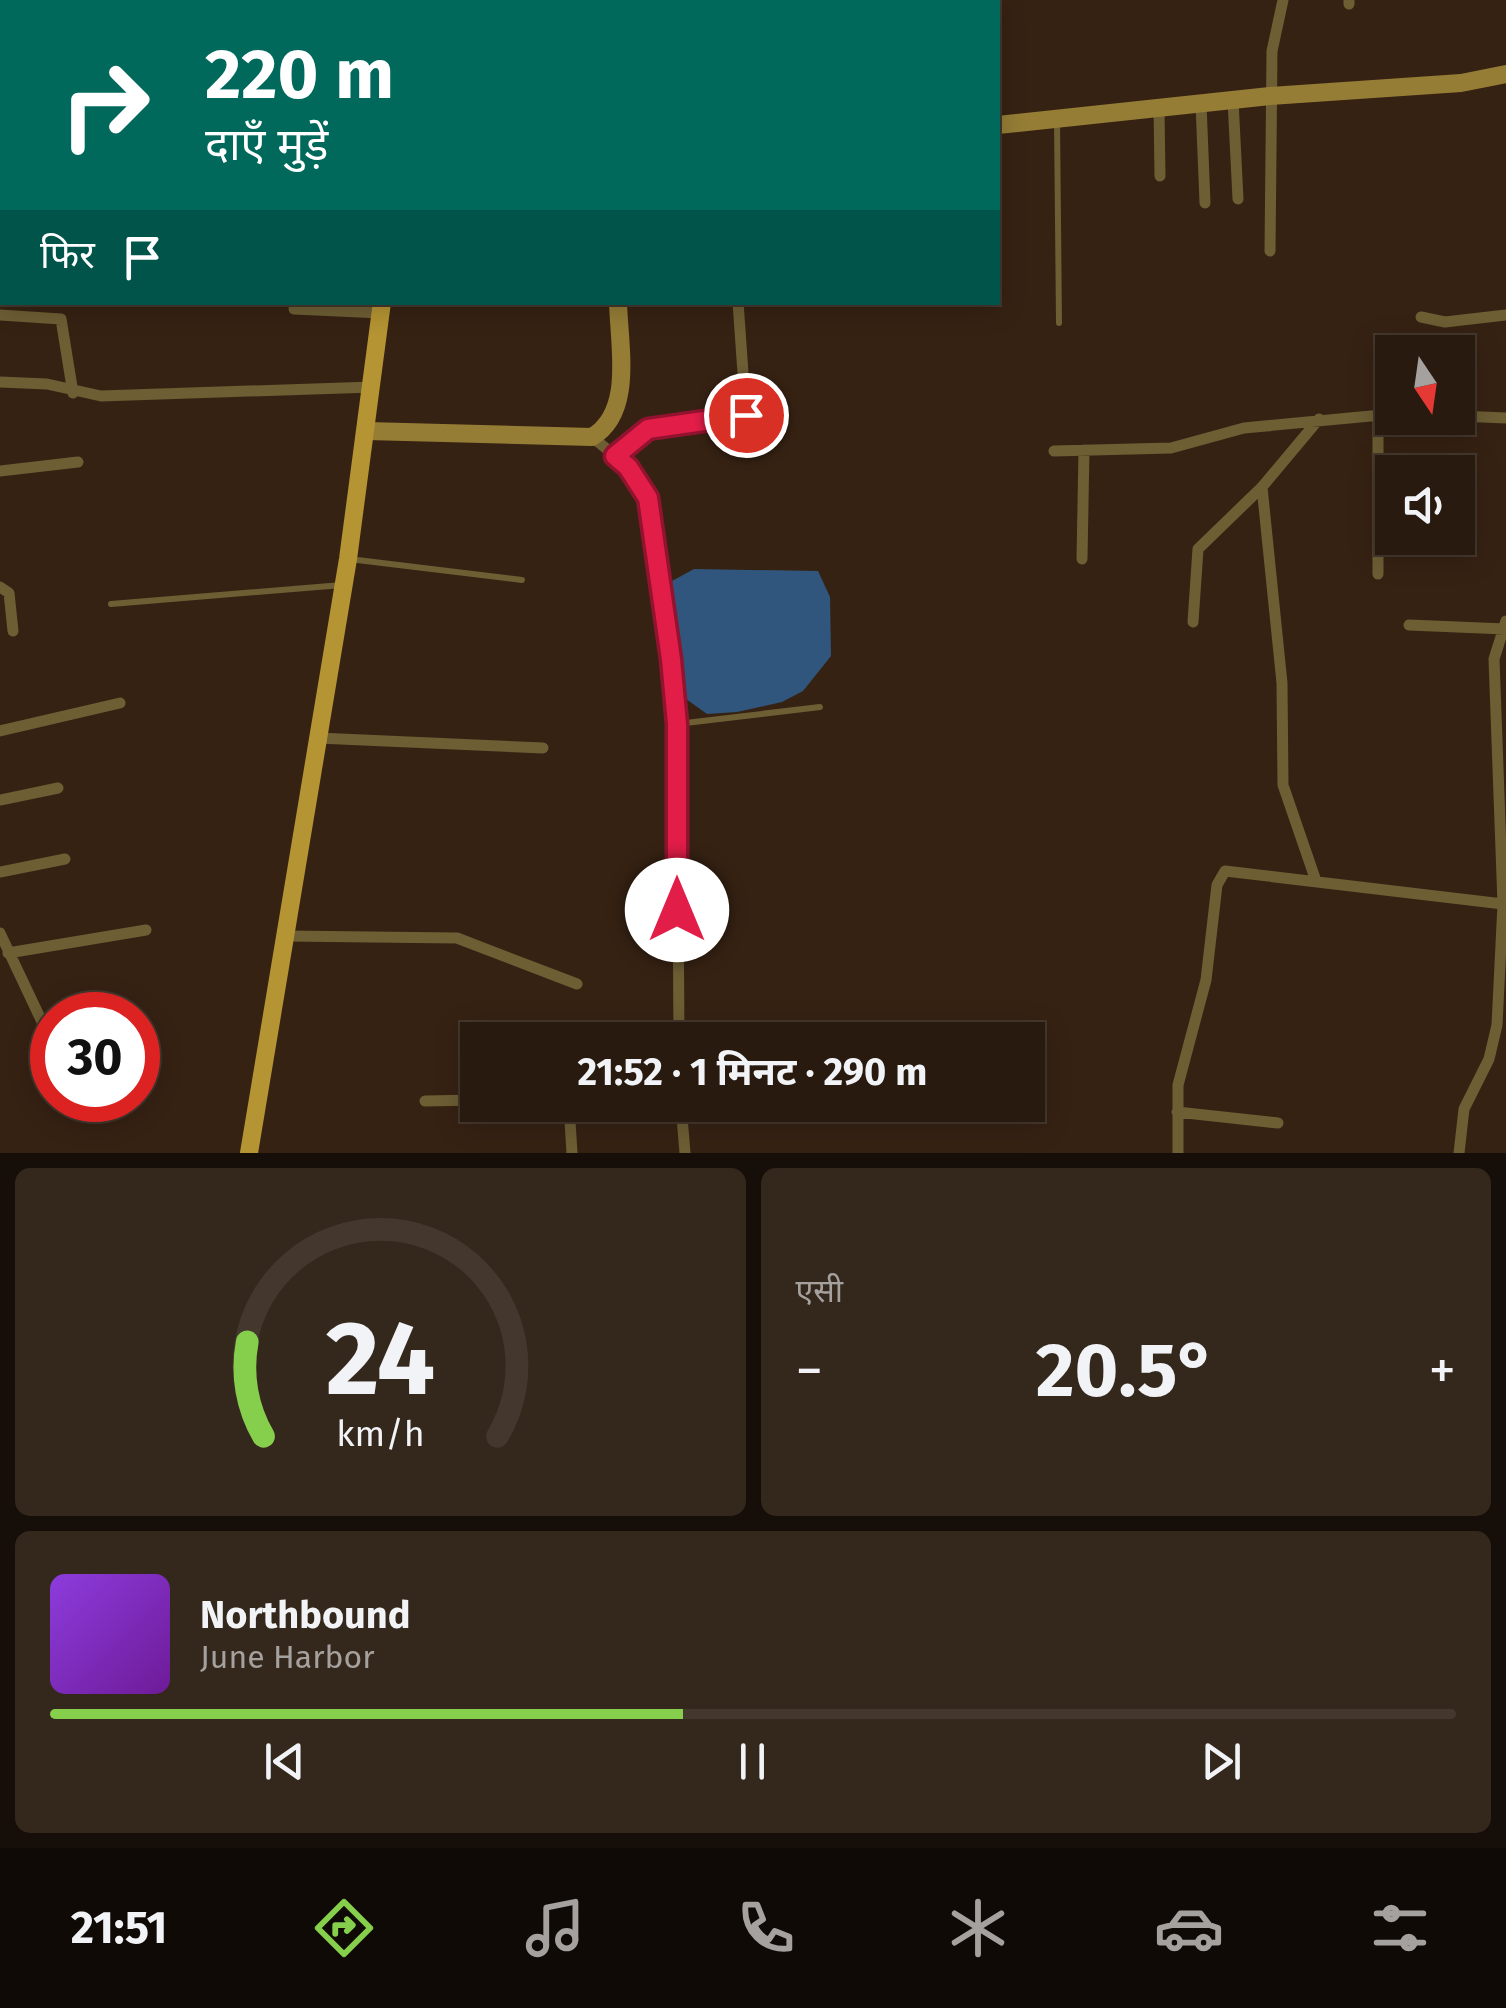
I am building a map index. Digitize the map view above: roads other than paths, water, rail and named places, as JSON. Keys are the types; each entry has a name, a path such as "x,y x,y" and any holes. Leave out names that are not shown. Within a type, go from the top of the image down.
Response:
{"main road":[{"path":"1000,125 1270,96 1461,82 1506,74"},
{"path":"367,431 592,437 608,428 616,411 618,305"},
{"path":"249,1153 344,585 382,308"}],"street":[{"path":"1270,251 1272,51 1283,0"},
{"path":"1233,100 1238,199"},
{"path":"1200,104 1205,202"},
{"path":"1159,108 1160,176"},
{"path":"738,305 748,444"},
{"path":"294,309 382,308"},
{"path":"1421,317 1445,322 1506,314"},
{"path":"0,315 60,318 72,393"},
{"path":"0,382 47,384 72,393 101,396 374,387"},
{"path":"1054,451 1171,448 1244,428 1375,413"},
{"path":"615,456 648,429 746,415"},
{"path":"1475,417 1506,418"},
{"path":"1193,622 1198,549 1262,487 1319,419"},
{"path":"1378,435 1378,574"},
{"path":"592,437 628,467 648,498 677,724 679,1022"},
{"path":"1082,559 1084,450"},
{"path":"0,471 78,462"},
{"path":"1262,487 1282,683 1283,785 1316,880"},
{"path":"0,587 9,593 13,632"},
{"path":"1409,625 1505,626 1494,659 1504,910 1495,1041 1464,1109 1459,1153"},
{"path":"0,731 120,704"},
{"path":"318,738 543,748"},
{"path":"0,800 58,788"},
{"path":"0,872 65,859"},
{"path":"1178,1153 1178,1085 1206,980 1219,876 1234,870 1504,910"},
{"path":"8,953 146,930"},
{"path":"0,933 30,998"},
{"path":"285,936 457,938 577,984"},
{"path":"425,1101 460,1100"},
{"path":"1177,1112 1278,1123"},
{"path":"571,1122 572,1153"},
{"path":"682,1122 685,1153"}],"lane":[{"path":"1057,119 1059,323"},
{"path":"348,559 522,580"},
{"path":"111,604 344,585"},
{"path":"677,724 820,707"}],"water":[{"path":"694,569 818,571 830,597 831,656 803,691 782,702 737,712 707,714 686,699 672,581"}]}
